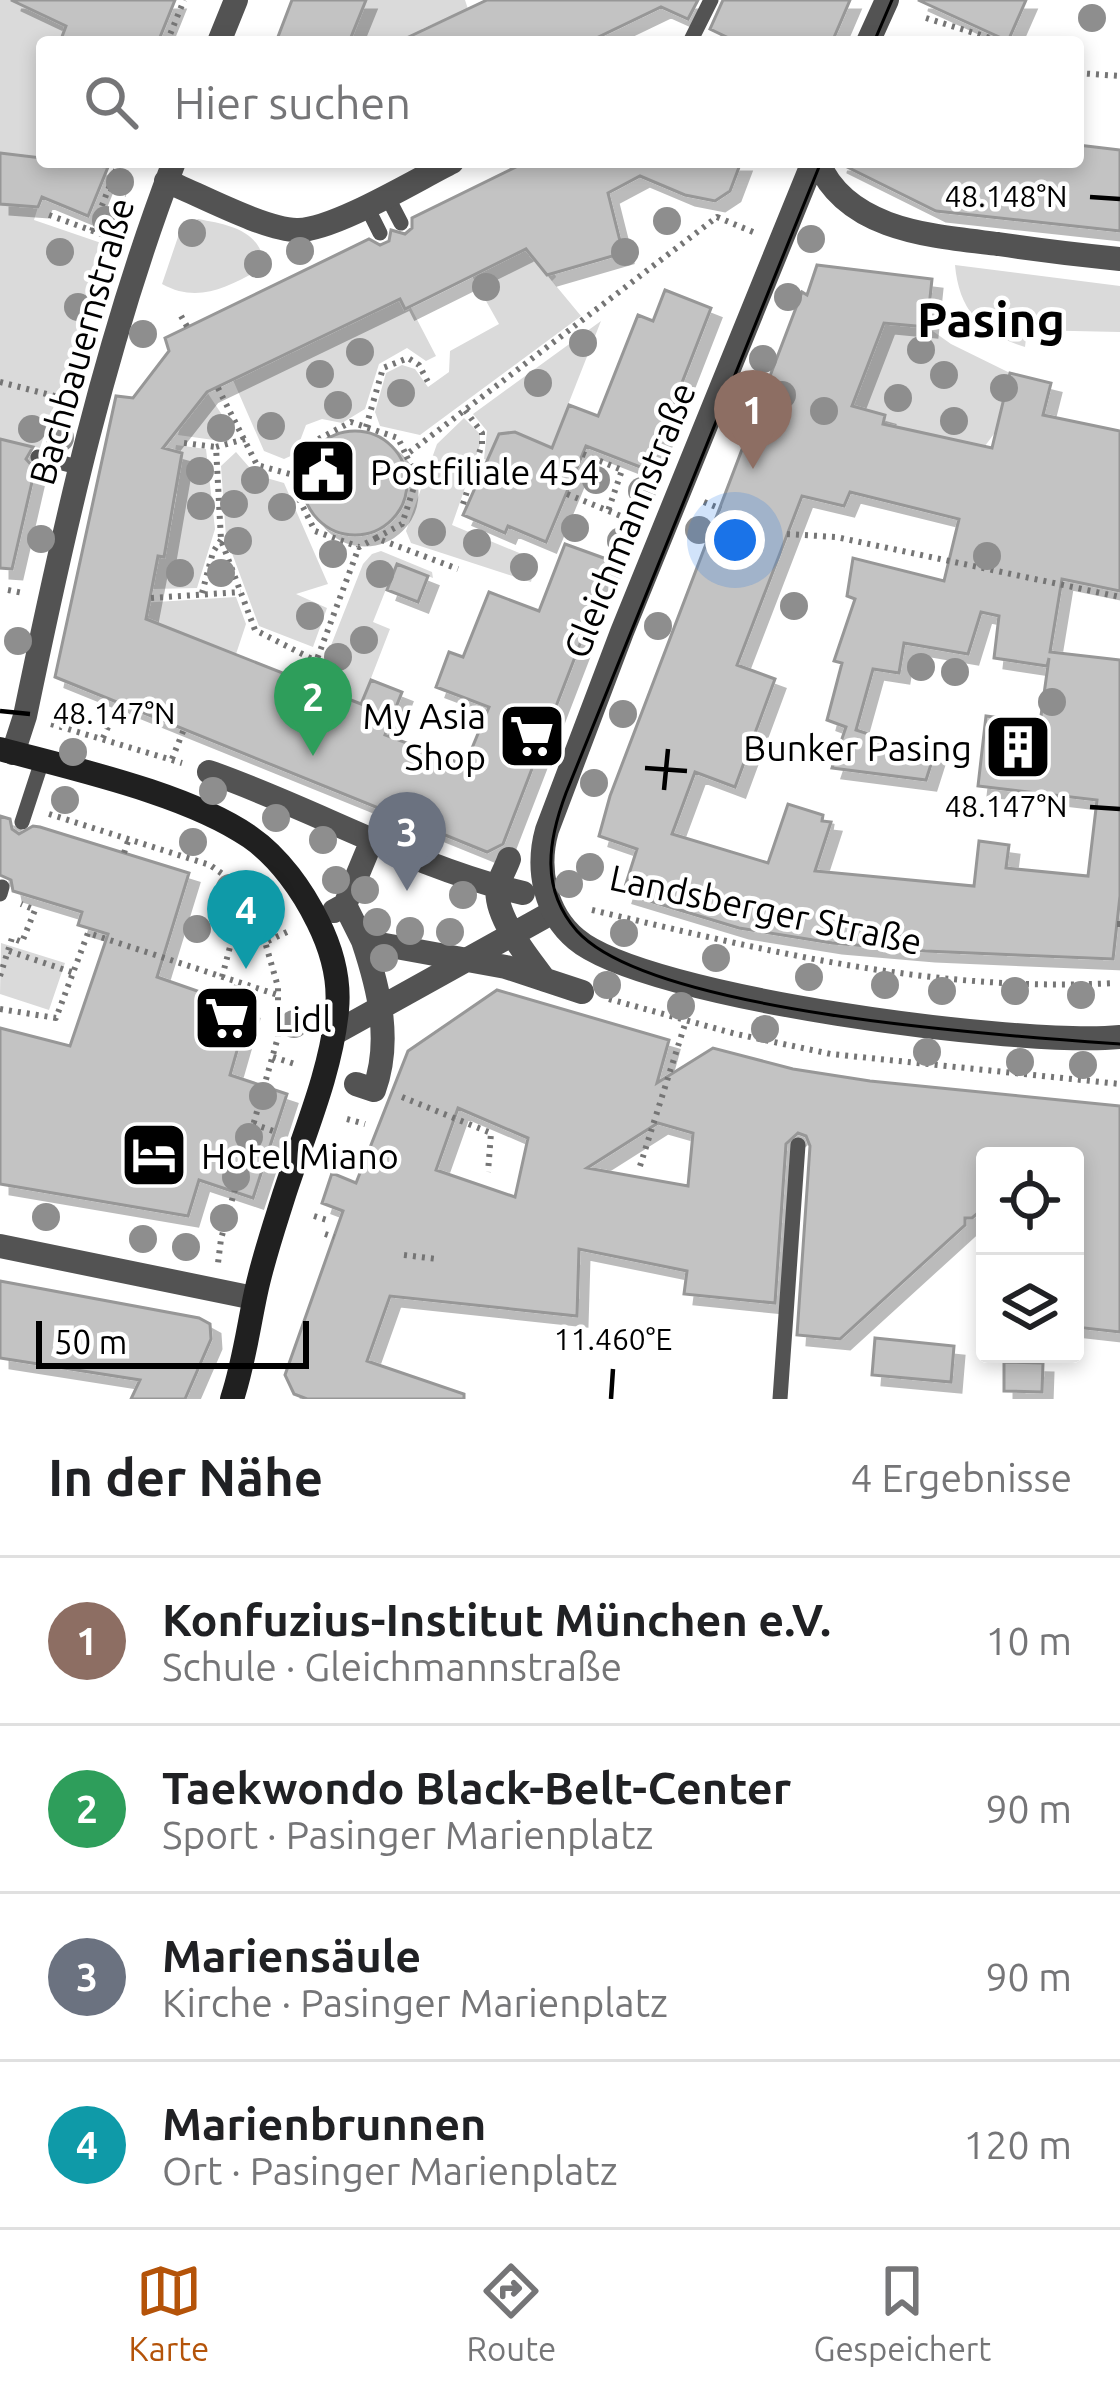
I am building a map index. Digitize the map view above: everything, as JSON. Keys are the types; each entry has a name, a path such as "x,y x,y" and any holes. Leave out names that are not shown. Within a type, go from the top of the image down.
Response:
{"main road":[{"path":"6,751 207,813 253,838 304,898 330,948 338,983 333,1034 254,1298 244,1364 232,1399"}],"street":[{"path":"222,36 236,0"},
{"path":"871,36 887,0"},
{"path":"170,172 277,227 298,230 322,225 440,168"},
{"name":"Gleichmannstraße","path":"551,905 542,856 547,830 622,632 814,168"},
{"path":"819,168 841,194 902,230 1120,259"},
{"name":"Bachbauernstraße","path":"6,751 25,716 78,467 141,248 170,172"},
{"path":"208,772 472,881 510,890"},
{"path":"356,1084 374,1090 384,1048 363,941 339,908 372,840"},
{"path":"509,859 510,890 501,908 545,980"},
{"path":"333,1034 513,934 551,905"},
{"name":"Landsberger Straße","path":"551,905 580,943 613,960 733,992 930,1026 1079,1039 1120,1037"},
{"path":"363,941 466,960 582,992"},
{"path":"0,1246 254,1298"}],"lane":[{"path":"693,36 710,0"},
{"path":"376,200 401,223"},
{"path":"376,200 380,233"},
{"path":"38,457 78,467"},
{"path":"24,815 42,761"},
{"path":"780,1399 798,1145"}],"path":[{"path":"169,36 184,0"},
{"path":"926,18 984,36"},
{"path":"1084,73 1120,76"},
{"path":"92,231 117,168"},
{"path":"109,188 126,195"},
{"path":"49,215 141,248"},
{"path":"406,455 717,217 753,232"},
{"path":"182,316 188,328"},
{"path":"366,428 382,368 408,358 419,365 428,382"},
{"path":"0,382 56,396"},
{"path":"218,388 257,465 297,476"},
{"path":"463,503 482,444 482,433 465,410"},
{"path":"308,683 359,547 402,524 417,478 398,438 351,422 309,444 293,488 315,532 359,547"},
{"path":"184,442 216,447 245,439"},
{"path":"216,447 221,540 255,630 316,662"},
{"path":"583,454 606,459 622,470 608,511"},
{"path":"567,494 641,524"},
{"path":"379,534 458,569"},
{"path":"787,534 836,537 1120,597"},
{"path":"202,594 221,540"},
{"path":"151,598 241,592"},
{"path":"102,739 119,703"},
{"path":"25,716 208,772"},
{"path":"172,760 184,729"},
{"path":"24,815 91,826 225,873 244,894 268,941 278,995 278,1037 224,1230 214,1289"},
{"path":"58,833 62,818"},
{"path":"86,842 91,826"},
{"path":"124,853 129,838"},
{"path":"222,976 244,894"},
{"path":"0,976 12,938 22,942 35,910 16,902"},
{"name":"Landsberger Straße","path":"551,905 842,967 934,980 1068,986 1115,983"},
{"path":"268,941 293,929"},
{"path":"0,1009 56,1018 88,933 278,995"},
{"path":"8,951 74,973"},
{"path":"228,1014 238,982"},
{"path":"640,1166 686,1022"},
{"path":"273,1057 304,1067"},
{"path":"393,1093 491,1133 488,1172"},
{"path":"347,1119 365,1124"},
{"path":"253,1124 276,1132"},
{"path":"314,1216 330,1221"},
{"path":"224,1230 242,1235"},
{"path":"404,1255 437,1259"}],"shaded area":[{"path":"0,0 56,0 66,25 62,36 36,36 36,159 0,153"},
{"path":"354,0 465,0 468,9 422,29 424,36 341,36"},
{"path":"0,204 38,207 34,220 107,245 40,448 0,439"},
{"path":"198,219 242,231 257,245 265,267 202,293 162,284 179,234"},
{"path":"530,247 546,248 556,277 552,281 581,316 420,435 380,426 375,412 386,373 402,365 415,369 428,387 449,372 450,351 499,324 472,276"},
{"path":"955,265 1120,286 1120,332 1027,330 1025,347 1010,342 975,318 962,295"},
{"path":"400,299 410,306 436,356 426,361 407,348 379,364 365,409 342,423 322,419 306,425 295,454 284,459 264,451 233,380"},
{"path":"601,321 551,448 502,467 484,459 487,431 473,414"},
{"path":"884,324 927,327 1010,373 996,431 985,446 883,424 885,415 852,406"},
{"path":"207,392 232,430 228,442 178,435"},
{"path":"464,418 480,434 480,445 452,525 536,560 531,582 411,543 406,531 437,444"},
{"path":"176,445 206,449 215,529 197,588 152,589 158,556 165,556 177,494 182,453 175,451"},
{"path":"236,452 256,475 284,483 328,584 296,594 327,608 313,647 259,626 226,537 221,466"},
{"path":"381,551 432,572 433,578 396,564 373,622 390,629 361,704 315,686 363,564"},
{"path":"236,597 246,624 236,654 138,615 140,603"},
{"path":"1,943 65,963 49,1010 0,994"}],"building":[{"path":"11,0 175,0 160,36 62,36 66,26"},
{"path":"292,0 366,0 351,36 278,36"},
{"path":"487,0 698,0 688,19 661,7 601,36 411,36"},
{"path":"723,0 850,0 835,36 725,36 710,29"},
{"path":"918,0 1026,0 1010,36 997,36"},
{"path":"1084,146 1120,150 1120,231 936,211 849,168 1084,168"},
{"path":"0,153 36,157 36,168 108,168 88,216 42,197 38,207 0,204"},
{"path":"514,168 739,168 730,191 715,201 685,195 640,176 608,193 623,253 547,275 526,249 405,309 400,299 207,392 163,448 182,453 164,557 158,556 146,619 361,704 371,680 402,692 385,735 465,765 489,707 436,687 449,652 463,657 489,592 539,611 565,544 612,561 503,844 487,852 55,677 116,396 133,398 169,351 165,338 369,239 380,245 389,241 391,230 405,234 412,228 412,218"},
{"path":"817,265 932,279 927,327 884,323 852,406 885,415 883,424 992,448 1010,373 1051,383 1043,415 1120,431 1120,591 1062,579 1050,652 1120,660 1120,896 1113,959 832,943 739,928 623,893 637,849 599,836 610,796 802,292 807,295","holes":["850,492 959,519 944,581 853,558 847,596 855,599 834,661 842,663 827,720 846,727 832,768 926,780 934,755 856,730 873,669 899,673 904,643 968,654 981,612 999,616 994,658 1047,666 1049,658 1040,723 986,716 978,786 1097,800 1088,876 1006,868 1009,845 979,841 974,886 815,871 831,822 788,804 768,863 672,834 695,772 735,787 775,679 737,665 802,496 844,506"]},
{"path":"665,290 711,308 648,470 586,446 546,542 508,526 505,533 463,515 499,434 515,432 552,448 569,405 598,416 638,315 653,321"},
{"path":"355,431 375,435 392,446 403,463 407,483 403,503 392,520 375,531 355,535 335,531 318,520 307,503 303,483 307,463 318,446 335,435"},
{"path":"0,439 33,447 26,459 35,469 12,569 0,568"},
{"path":"397,564 428,576 418,602 387,590"},
{"path":"0,816 10,819 19,834 40,827 189,873 157,977 249,1009 230,1075 287,1094 253,1198 199,1180 188,1216 0,1184 0,1028 70,1046 108,934 78,925 82,912 13,891 11,880 0,875"},
{"path":"497,990 669,1040 657,1083 713,1048 793,1069 870,1081 1120,1106 1120,1332 1084,1328 1084,1147 976,1147 976,1215 965,1218 965,1225 840,1339 797,1335 810,1146 806,1136 798,1133 786,1144 775,1303 684,1294 687,1271 579,1249 577,1316 390,1296 367,1361 464,1394 464,1399 307,1399 294,1394 285,1375 343,1211 322,1203 332,1173 356,1183 408,1051","holes":["458,1108 528,1138 515,1197 436,1170","658,1123 693,1133 688,1186 587,1168"]},
{"path":"0,1281 199,1318 210,1324 211,1339 185,1399 131,1399 140,1380 0,1358"},
{"path":"875,1338 954,1346 951,1382 872,1375"},
{"path":"1004,1363 1043,1363 1042,1392 1004,1391"}],"tram line":[{"path":"877,36 892,0"},
{"path":"819,168 566,793 552,847 557,898 577,931 617,959 677,982 833,1015 1120,1044"}],"place":[{"name":"Konfuzius-Institut München e.V.","path":"753,469"},
{"name":"Postfiliale 454","path":"323,471"},
{"name":"My Asia Shop","path":"532,736"},
{"name":"Bunker Pasing","path":"1018,747"},
{"name":"Taekwondo Black-Belt-Center","path":"313,756"},
{"name":"Mariensäule","path":"407,891"},
{"name":"Marienbrunnen","path":"246,969"},
{"name":"Lidl","path":"227,1018"},
{"name":"Hotel Miano","path":"154,1155"}],"district":[{"name":"Pasing","path":"991,319"}]}
